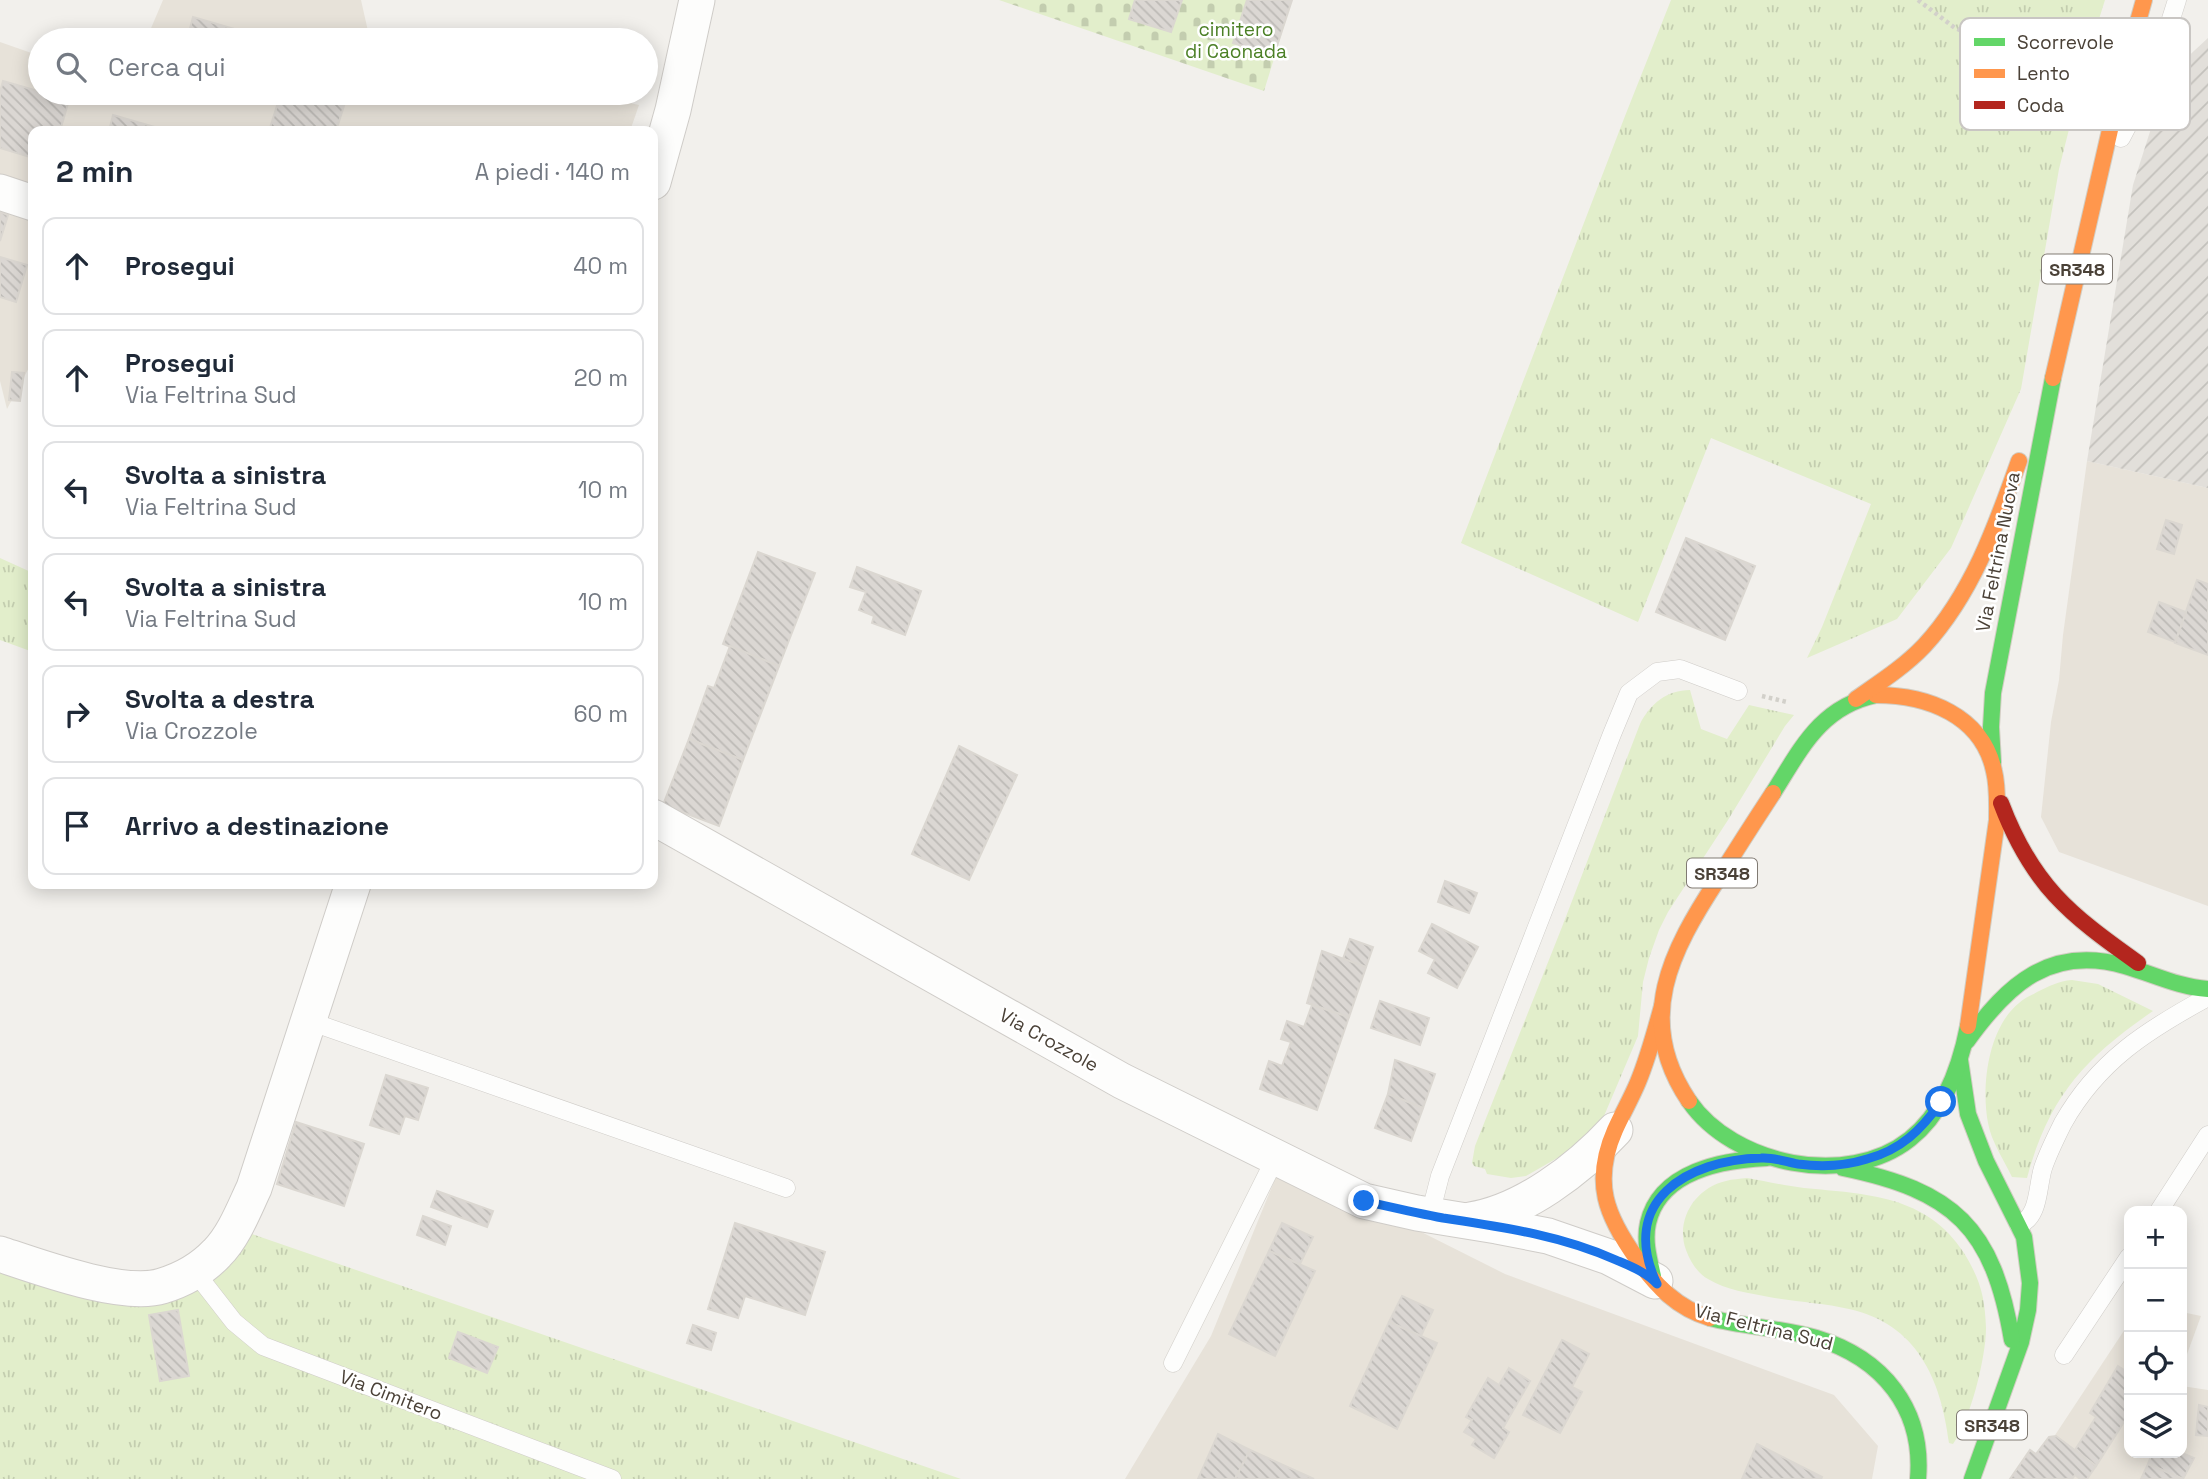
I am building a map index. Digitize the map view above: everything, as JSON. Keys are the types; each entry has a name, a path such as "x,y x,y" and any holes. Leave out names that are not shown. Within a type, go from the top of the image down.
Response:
{"main road":[{"name":"Via Feltrina Nuova","path":"2139,18 2144,0"},
{"name":"Via Feltrina Nuova","path":"1996,781 1991,727 1993,693 2060,340 2109,130"},
{"name":"Via Feltrina Nuova","path":"1856,699 1922,647 1947,618 1968,586 2008,492 2060,340"},
{"name":"SR348","path":"1827,1166 1866,1160 1896,1148 1929,1120 1941,1102 1960,1055 1971,1013 1997,820 1996,781 1987,752 1969,725 1947,708 1924,699 1900,695 1856,699 1818,724 1804,742 1688,925 1674,956 1664,997 1661,1022 1663,1046 1680,1090 1704,1122 1740,1146 1767,1158 1884,1176 1913,1186 1939,1201 1969,1229 1987,1252 2001,1282 2011,1336 2010,1370"},
{"path":"1996,781 2018,845 2037,878 2079,920 2163,979 2173,984 2208,989"},
{"path":"1960,1055 1982,1021 2007,993 2032,974 2052,964 2070,959 2101,960 2163,979"},
{"name":"Via Feltrina Sud","path":"1664,997 1647,1059 1615,1130 1604,1162 1603,1193 1622,1237 1656,1282 1678,1303 1702,1315 1724,1321 1828,1340 1852,1351 1870,1364 1900,1397 1914,1425 1920,1456 1918,1479"},
{"name":"SR348","path":"1960,1055 1968,1114 1976,1139 2019,1225 2028,1257 2030,1297 2021,1342 1972,1479"},
{"path":"1656,1282 1649,1262 1646,1233 1650,1214 1659,1198 1685,1177 1708,1165 1723,1161 1767,1158"}],"street":[{"path":"658,164 697,0"},
{"path":"0,192 28,201"},
{"name":"Via Crozzole","path":"658,820 1122,1081 1364,1201 1532,1232 1629,1266 1656,1282"},
{"path":"0,1254 66,1275 124,1288 160,1287 195,1272 219,1252 239,1220 254,1188 351,889"},
{"name":"Via Crozzole","path":"1447,1218 1496,1213 1542,1190 1567,1174 1615,1130"}],"lane":[{"path":"2171,18 2177,0"},
{"path":"2093,198 2125,130"},
{"path":"1447,1218 1440,1176 1629,693 1657,672 1680,669 1738,691"},
{"path":"2019,1225 2029,1219 2033,1212 2043,1168 2062,1125 2081,1094 2101,1069 2135,1040 2208,997"},
{"path":"309,1021 786,1188"},
{"path":"2162,1206 2208,1135"},
{"path":"1172,1363 1276,1157"},
{"path":"2064,1355 2124,1265"},
{"name":"Via Cimitero","path":"195,1272 234,1322 263,1346 612,1479"}],"path":[{"path":"1918,0 1960,30"}],"shaded area":[{"path":"163,0 361,0 367,28 151,28"},
{"path":"2208,38 2208,488 2087,461 2133,185 2150,130 2190,130 2190,55"},
{"path":"0,42 28,52 28,105 639,105 632,126 28,126 28,369 7,409 0,381"},
{"path":"2087,461 2208,488 2208,906 2059,852 2041,817 2051,722 2059,680"},
{"path":"1282,1162 1505,1274 1834,1395 1878,1446 1872,1479 1125,1479 1211,1336"},
{"path":"2187,1313 2201,1316 2187,1354"},
{"path":"2124,1331 2124,1458 2187,1458 2187,1387 2208,1390 2208,1479 2026,1479"}],"green space":[{"name":"cimitero di Caonada","path":"999,0 1292,0 1264,91"},
{"path":"1671,0 2105,0 2099,18 1960,18 1960,130 2069,130 2059,169 2021,389 1951,548 1897,619 1807,658 1871,504 1711,438 1638,622 1461,543"},
{"path":"0,558 28,571 28,650 0,640"},
{"path":"1690,690 1701,729 1727,739 1749,705 1794,715 1659,930 1643,982 1638,1036 1604,1116 1586,1137 1566,1153 1526,1176 1511,1178 1487,1174 1485,1169 1472,1163 1475,1146 1640,724 1649,710 1667,695"},
{"path":"2072,980 2098,984 2153,1011 2108,1045 2073,1081 2046,1124 2027,1178 2012,1177 1995,1144 1988,1123 1986,1092 1989,1058 2000,1027 2021,1001 2054,984"},
{"path":"1747,1178 1893,1201 1932,1219 1964,1253 1978,1280 1986,1328 1980,1372 1971,1405 1953,1444 1949,1443 1940,1397 1932,1376 1922,1358 1892,1327 1872,1316 1849,1309 1730,1288 1708,1279 1694,1266 1683,1239 1683,1228 1690,1207 1697,1198 1715,1185 1728,1180"},
{"path":"252,1234 961,1479 0,1479 0,1251 135,1283 220,1263"}],"building":[{"path":"1135,0 1182,0 1171,32 1129,19"},
{"path":"1247,0 1292,0 1274,55 1233,43"},
{"path":"193,17 231,28 190,28"},
{"path":"3,81 28,88 28,105 68,105 61,126 28,126 28,156 0,148 0,92"},
{"path":"277,105 344,105 338,126 271,126"},
{"path":"113,115 151,126 110,126"},
{"path":"0,212 8,215 0,241"},
{"path":"0,257 27,265 16,302 0,297"},
{"path":"12,372 24,373 20,401 9,400"},
{"path":"2166,520 2182,525 2174,554 2157,549"},
{"path":"1686,538 1755,566 1725,640 1656,612"},
{"path":"758,552 815,573 779,666 723,644"},
{"path":"857,567 921,591 905,635 872,623 874,616 859,610 866,592 850,587"},
{"path":"2197,580 2208,584 2208,655 2175,643"},
{"path":"2159,602 2186,612 2175,642 2148,632"},
{"path":"730,646 779,666 743,760 689,739 708,686 714,688"},
{"path":"689,739 743,760 719,826 663,805"},
{"path":"959,746 1017,775 969,880 912,854"},
{"path":"1445,881 1477,893 1469,913 1438,902"},
{"path":"1432,924 1478,947 1457,988 1428,973 1435,959 1419,951"},
{"path":"1350,939 1373,947 1366,967 1343,959"},
{"path":"1322,951 1366,967 1349,1017 1307,1003"},
{"path":"1380,1001 1429,1018 1420,1045 1371,1028"},
{"path":"1312,1005 1349,1017 1317,1110 1260,1089 1269,1061 1282,1066 1291,1042 1281,1039 1287,1021 1304,1027"},
{"path":"1395,1060 1435,1074 1423,1108 1388,1094"},
{"path":"386,1075 428,1088 418,1120 405,1116 399,1134 370,1125"},
{"path":"1388,1094 1423,1108 1411,1141 1375,1128"},
{"path":"296,1122 364,1144 344,1206 277,1184"},
{"path":"437,1191 493,1211 487,1227 431,1207"},
{"path":"423,1216 451,1226 445,1245 417,1235"},
{"path":"735,1223 825,1252 805,1315 745,1296 738,1318 708,1309"},
{"path":"1282,1223 1313,1237 1300,1264 1269,1251"},
{"path":"1269,1251 1315,1271 1275,1356 1229,1334"},
{"path":"1402,1296 1433,1310 1421,1336 1389,1322"},
{"path":"178,1310 189,1376 160,1381 149,1315"},
{"path":"1389,1322 1437,1343 1397,1429 1350,1406"},
{"path":"693,1325 716,1333 711,1350 687,1343"},
{"path":"458,1332 498,1347 487,1373 449,1358"},
{"path":"1562,1340 1589,1354 1572,1387 1582,1392 1560,1433 1523,1415"},
{"path":"2118,1366 2124,1370 2124,1422 2096,1466 2075,1450 2096,1417 2090,1413"},
{"path":"1509,1368 1530,1381 1503,1428 1509,1432 1494,1458 1472,1445 1476,1439 1464,1432 1472,1420 1466,1417 1488,1378 1499,1385"},
{"path":"2199,1405 2208,1407 2208,1436 2196,1435"},
{"path":"1218,1434 1250,1450 1235,1479 1198,1479"},
{"path":"2056,1436 2096,1466 2087,1479 2080,1479 2075,1475 2072,1479 2010,1479 2030,1450 2036,1454 2049,1437"},
{"path":"1757,1444 1822,1477 1821,1479 1742,1479"},
{"path":"1250,1450 1314,1479 1235,1479"},
{"path":"2187,1455 2194,1458 2183,1479 2148,1464 2150,1458 2187,1458"},
{"path":"2148,1464 2183,1479 2141,1479"}],"traffic: fast":[{"path":"1993,762 1993,693 2053,378"},
{"path":"1773,793 1803,746 1826,720 1840,709 1876,695"},
{"path":"1967,1041 1998,1002 2033,974 2053,965 2074,961 2098,961 2125,966 2186,986 2208,989"},
{"path":"1689,1101 1709,1123 1733,1141 1762,1154 1792,1163 1824,1166 1855,1163 1884,1154 1910,1139 1932,1116 1949,1088 1968,1026"},
{"path":"1960,1060 1968,1114 1986,1161 2024,1237 2030,1283 2021,1342 1972,1479"},
{"path":"1653,1276 1647,1230 1655,1205 1665,1191 1679,1180 1713,1166 1767,1158"},
{"path":"1843,1168 1881,1177 1914,1189 1940,1203 1962,1220 1979,1242 1993,1269 2004,1301 2012,1340"},
{"path":"1710,1318 1816,1338 1861,1359 1879,1373 1906,1409 1914,1430 1918,1479"}],"traffic: slow":[{"path":"2139,18 2144,0"},
{"path":"2053,378 2110,130"},
{"path":"1856,699 1916,654 1941,626 1981,558 2019,461"},
{"path":"1876,695 1914,699 1950,712 1965,722 1978,736 1988,752 1994,771 1997,820 1968,1026"},
{"path":"1689,1101 1673,1071 1664,1042 1662,1014 1665,987 1674,960 1701,906 1773,793"},
{"path":"1662,1006 1642,1073 1608,1149 1604,1166 1606,1198 1617,1228 1652,1278 1677,1302 1710,1318"}],"traffic: jam":[{"path":"2001,803 2026,856 2055,895 2092,929 2138,963"}],"route":[{"path":"1364,1201 1548,1236 1609,1257 1645,1274 1657,1284 1647,1252 1647,1223 1659,1198 1685,1177 1708,1165 1743,1159 1767,1158 1827,1166 1866,1160 1896,1148 1916,1134 1941,1102"}]}
